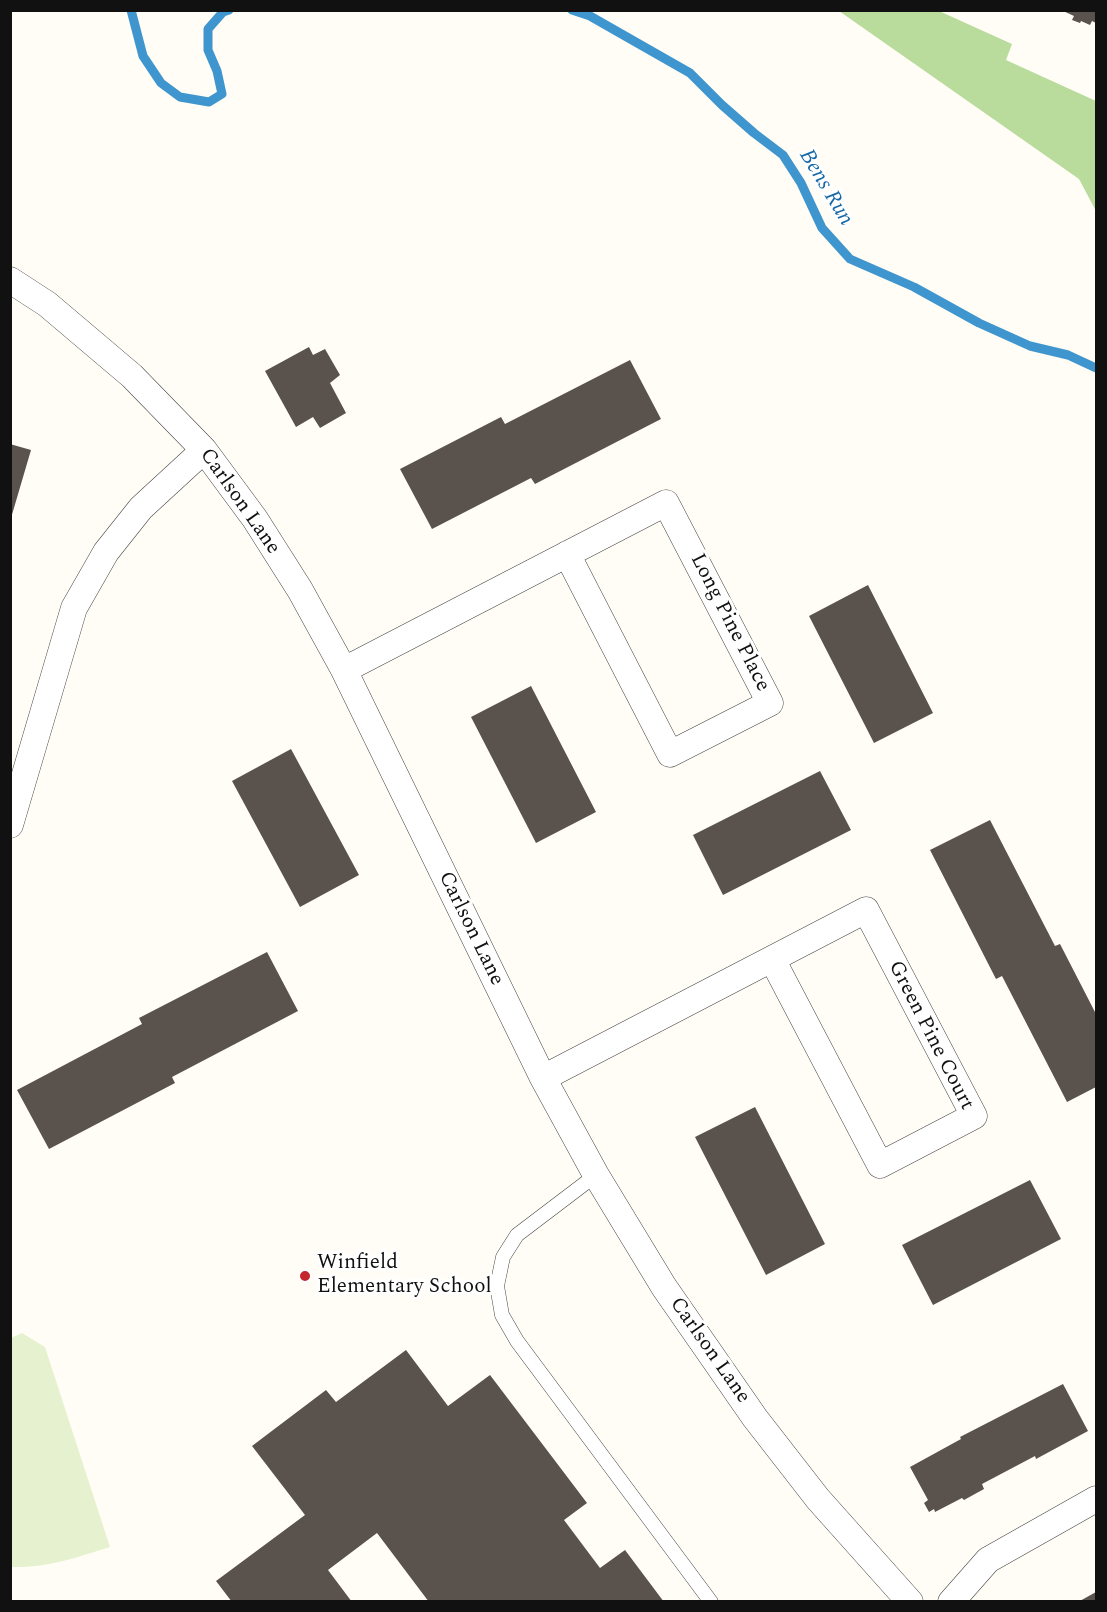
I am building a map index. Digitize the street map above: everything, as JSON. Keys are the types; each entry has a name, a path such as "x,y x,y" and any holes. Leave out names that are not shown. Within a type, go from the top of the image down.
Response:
{"street":[{"name":"Carlson Lane","path":"10,280 46,304 132,376 204,450 255,519 300,590 344,670 543,1078 596,1175 664,1287 755,1418 818,1499 910,1602"},
{"path":"10,825 74,608 106,552 141,508 204,450"},
{"name":"Long Pine Place","path":"344,670 567,554 666,503 770,703 670,754 567,554"},
{"name":"Green Pine Court","path":"543,1078 866,910 974,1116 880,1166 772,959"},
{"path":"951,1602 988,1560 1096,1499"}],"lane":[{"path":"596,1175 517,1235 503,1257 497,1286 502,1315 517,1341 711,1602"}],"green space":[{"path":"839,11 939,11 1012,44 1006,60 1096,101 1096,211 1079,179"},
{"path":"22,1333 45,1347 110,1547 49,1564 10,1567 11,1338"}],"building":[{"path":"1061,10 1096,10 1096,23 1092,21 1090,25 1081,21 1080,23 1072,20 1074,16"},
{"path":"309,347 313,355 325,349 340,375 330,383 346,413 320,428 313,417 296,427 265,371"},
{"path":"630,360 661,419 535,484 531,478 432,529 400,469 501,417 505,424"},
{"path":"10,444 31,450 11,518 10,518"},
{"path":"868,585 933,713 874,743 809,616"},
{"path":"531,686 596,812 536,843 471,717"},
{"path":"291,749 359,875 300,907 232,781"},
{"path":"820,771 851,830 723,895 693,835"},
{"path":"990,820 1055,946 1060,944 1096,1014 1096,1087 1067,1102 1002,976 996,979 930,850"},
{"path":"267,952 298,1011 172,1077 175,1083 49,1149 17,1090 142,1024 139,1018"},
{"path":"755,1107 825,1244 766,1275 695,1137"},
{"path":"1030,1180 1061,1239 933,1305 902,1245"},
{"path":"406,1350 448,1406 490,1375 587,1503 564,1520 600,1568 625,1550 664,1602 429,1602 377,1533 328,1570 352,1602 232,1602 216,1581 305,1515 252,1446 326,1390 336,1402"},
{"path":"1063,1384 1088,1431 982,1484 984,1489 964,1500 962,1498 935,1512 934,1509 929,1512 924,1503 928,1500 910,1467 961,1439 960,1437"},
{"path":"1096,1592 1096,1602 1078,1602"}],"waterway":[{"name":"Bens Run","path":"131,10 143,56 161,83 180,97 209,102 222,94 217,71 208,50 208,29 223,12 229,10"},
{"name":"Bens Run","path":"572,10 590,16 690,73 722,105 783,155 801,183 822,228 850,259 914,287 979,323 1030,346 1068,355 1096,368"}],"place":[{"name":"Winfield Elementary School","path":"305,1276"}]}
